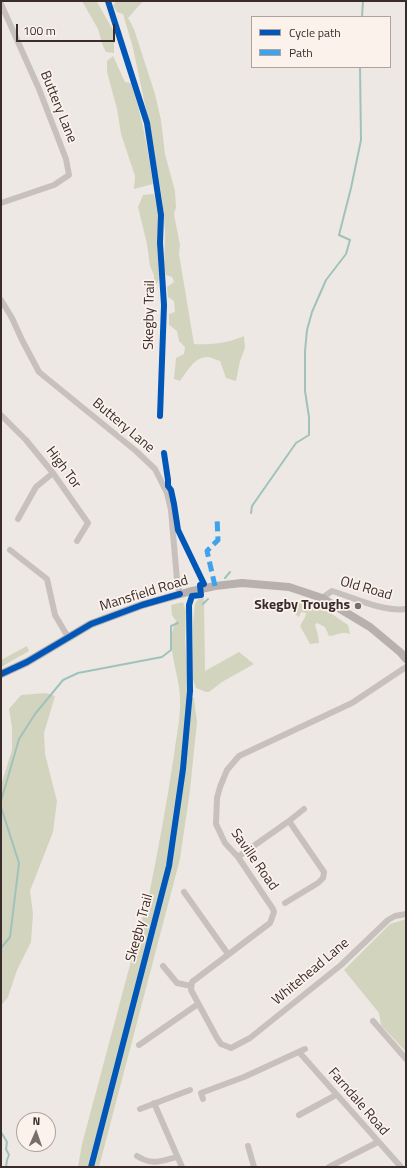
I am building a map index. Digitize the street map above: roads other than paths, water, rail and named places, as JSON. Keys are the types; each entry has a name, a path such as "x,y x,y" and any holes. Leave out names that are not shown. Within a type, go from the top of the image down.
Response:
{"main road":[{"name":"Mansfield Road","path":"1,674 27,662 91,624 142,605 180,594 215,586 242,584 289,587 322,598 370,627 400,652 406,659"}],"street":[{"name":"Buttery Lane","path":"1,4 39,88 66,159 69,175 54,186 1,203"},
{"name":"Buttery Lane","path":"1,300 12,318 39,372 136,451 154,469 168,493 171,510 177,580 180,594"},
{"name":"High Tor","path":"1,415 26,440 53,473 88,523 78,541"},
{"path":"18,519 36,487 53,473"},
{"path":"10,550 47,579 55,616 68,637"},
{"name":"Old Road","path":"322,598 332,591 383,608 396,610 406,609"},
{"name":"Saville Road","path":"191,986 192,982 270,923 274,912 238,857 225,843 216,824 217,798 227,770 239,756 352,703 406,667"},
{"path":"238,857 304,809"},
{"path":"285,903 318,883 323,878 324,872 289,821"},
{"path":"184,892 228,954"},
{"name":"Whitehead Lane","path":"198,1004 221,1044 231,1048 250,1038 341,965 388,920 395,916 406,914"},
{"path":"139,1045 198,1004 191,990 191,986 177,983 163,966"},
{"path":"373,1021 406,1059"},
{"name":"Farndale Road","path":"203,1098 201,1093 244,1077 302,1051 336,1095 401,1167"},
{"path":"140,1109 190,1090"},
{"path":"299,1115 336,1095"},
{"path":"154,1103 182,1167"},
{"path":"329,1167 378,1142"},
{"path":"246,1151 254,1167"},
{"path":"138,1165 140,1158 155,1163 177,1157"}],"waterway":[{"path":"362,16 363,1"},
{"path":"251,513 252,506 296,443 309,435 309,417 305,391 305,351 307,330 312,312 326,280 346,254 350,240 339,235 361,140 360,68"},
{"path":"225,578 230,572"},
{"path":"203,604 208,599"},
{"path":"1,801 19,739 35,714 63,680 78,673 162,657 171,650 171,626 178,623"},
{"path":"1,807 19,863 10,937 1,948"},
{"path":"1,1132 7,1142 6,1149 9,1155 6,1167"}],"place":[{"name":"Skegby Troughs","path":"358,606"}]}
